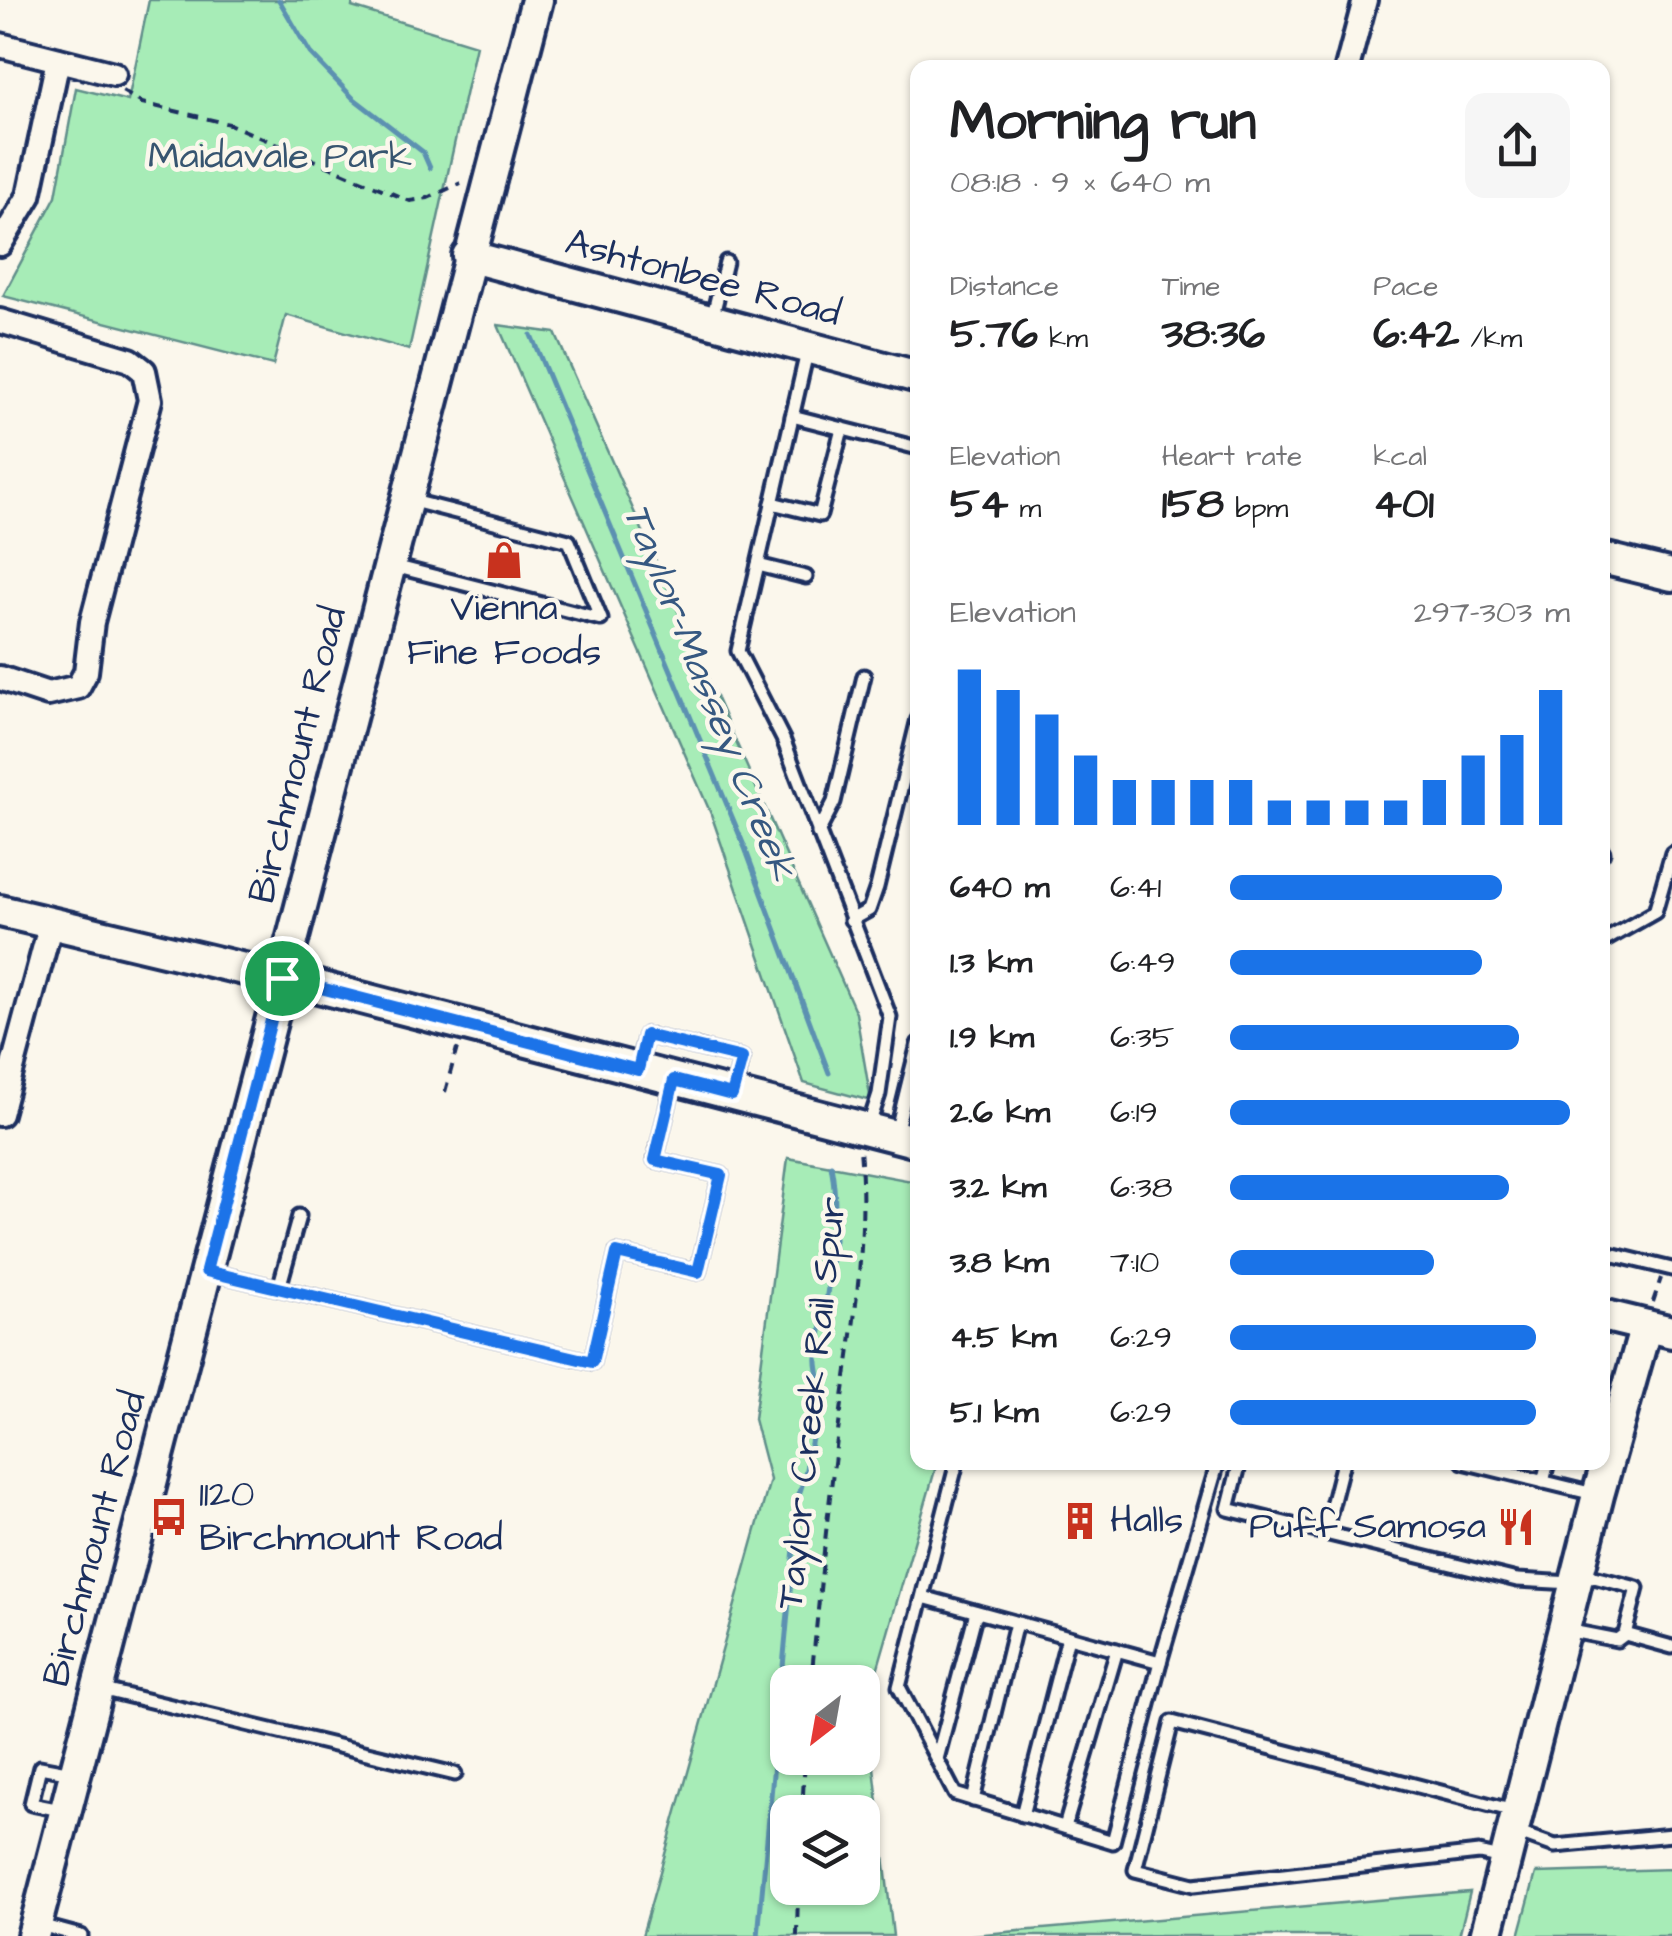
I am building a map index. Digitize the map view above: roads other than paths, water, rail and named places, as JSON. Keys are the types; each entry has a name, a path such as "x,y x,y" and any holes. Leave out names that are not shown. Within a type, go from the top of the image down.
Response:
{"street":[{"name":"Birchmount Road","path":"35,1930 537,0"},
{"path":"1349,60 1365,0"},
{"path":"0,44 114,74"},
{"path":"0,244 29,196 58,60"},
{"name":"Ashtonbee Road","path":"468,256 910,375"},
{"path":"0,322 130,360 144,371 150,400 92,622 86,672 78,687 48,694 0,678"},
{"path":"1610,560 1672,575"},
{"path":"0,911 282,978 893,1136"},
{"path":"0,1114 50,924"},
{"path":"1610,1318 1659,1329 1610,1462"},
{"path":"1486,1936 1607,1470"}],"lane":[{"path":"711,323 726,262"},
{"path":"808,348 738,651 783,739 890,1017 879,1094 893,1136"},
{"path":"792,416 910,446"},
{"path":"772,502 820,516 842,429"},
{"path":"388,564 601,619 569,541 405,499"},
{"path":"758,565 806,577"},
{"path":"818,833 834,802 864,676"},
{"path":"851,920 868,910 877,887 910,752"},
{"path":"1610,937 1655,912 1672,854"},
{"path":"638,1070 646,1035 742,1058 732,1095"},
{"path":"206,1271 592,1362 617,1253 698,1272 721,1175 655,1160 674,1080"},
{"path":"893,1136 910,1088"},
{"path":"279,1288 299,1216"},
{"path":"1610,1254 1668,1268"},
{"path":"955,1470 899,1687 955,1794 1114,1842 1160,1662 1216,1470"},
{"path":"1238,1470 1228,1509 1517,1580 1577,1578 1636,1588 1625,1634 1618,1640 1564,1630"},
{"path":"1325,1533 1341,1470"},
{"path":"1495,1470 1598,1494"},
{"path":"1544,1482 1546,1470"},
{"path":"923,1597 1160,1662"},
{"path":"936,1759 976,1612"},
{"path":"973,1800 1016,1623"},
{"path":"1625,1634 1672,1647"},
{"path":"1022,1814 1068,1637"},
{"path":"1065,1828 1118,1650"},
{"path":"98,1688 455,1774"},
{"path":"1512,1834 1479,1853 1194,1884 1135,1870 1172,1722 1555,1846 1672,1835"},
{"path":"35,1930 81,1936"}],"waterway":[{"name":"Taylor-Massey Creek","path":"279,0 310,53 353,98 423,152 430,168"},
{"name":"Taylor-Massey Creek","path":"531,335 745,848 829,1073"},
{"name":"Taylor-Massey Creek","path":"758,1936 799,1494 815,1420 817,1357 834,1237 831,1165"}],"place":[{"name":"Vienna Fine Foods","path":"504,560"},
{"name":"1120 Birchmount Road","path":"169,1517"},
{"name":"Halls","path":"1080,1521"},
{"name":"Puff Samosa","path":"1516,1527"}],"park label":[{"name":"Maidavale Park","path":"280,157"}]}
